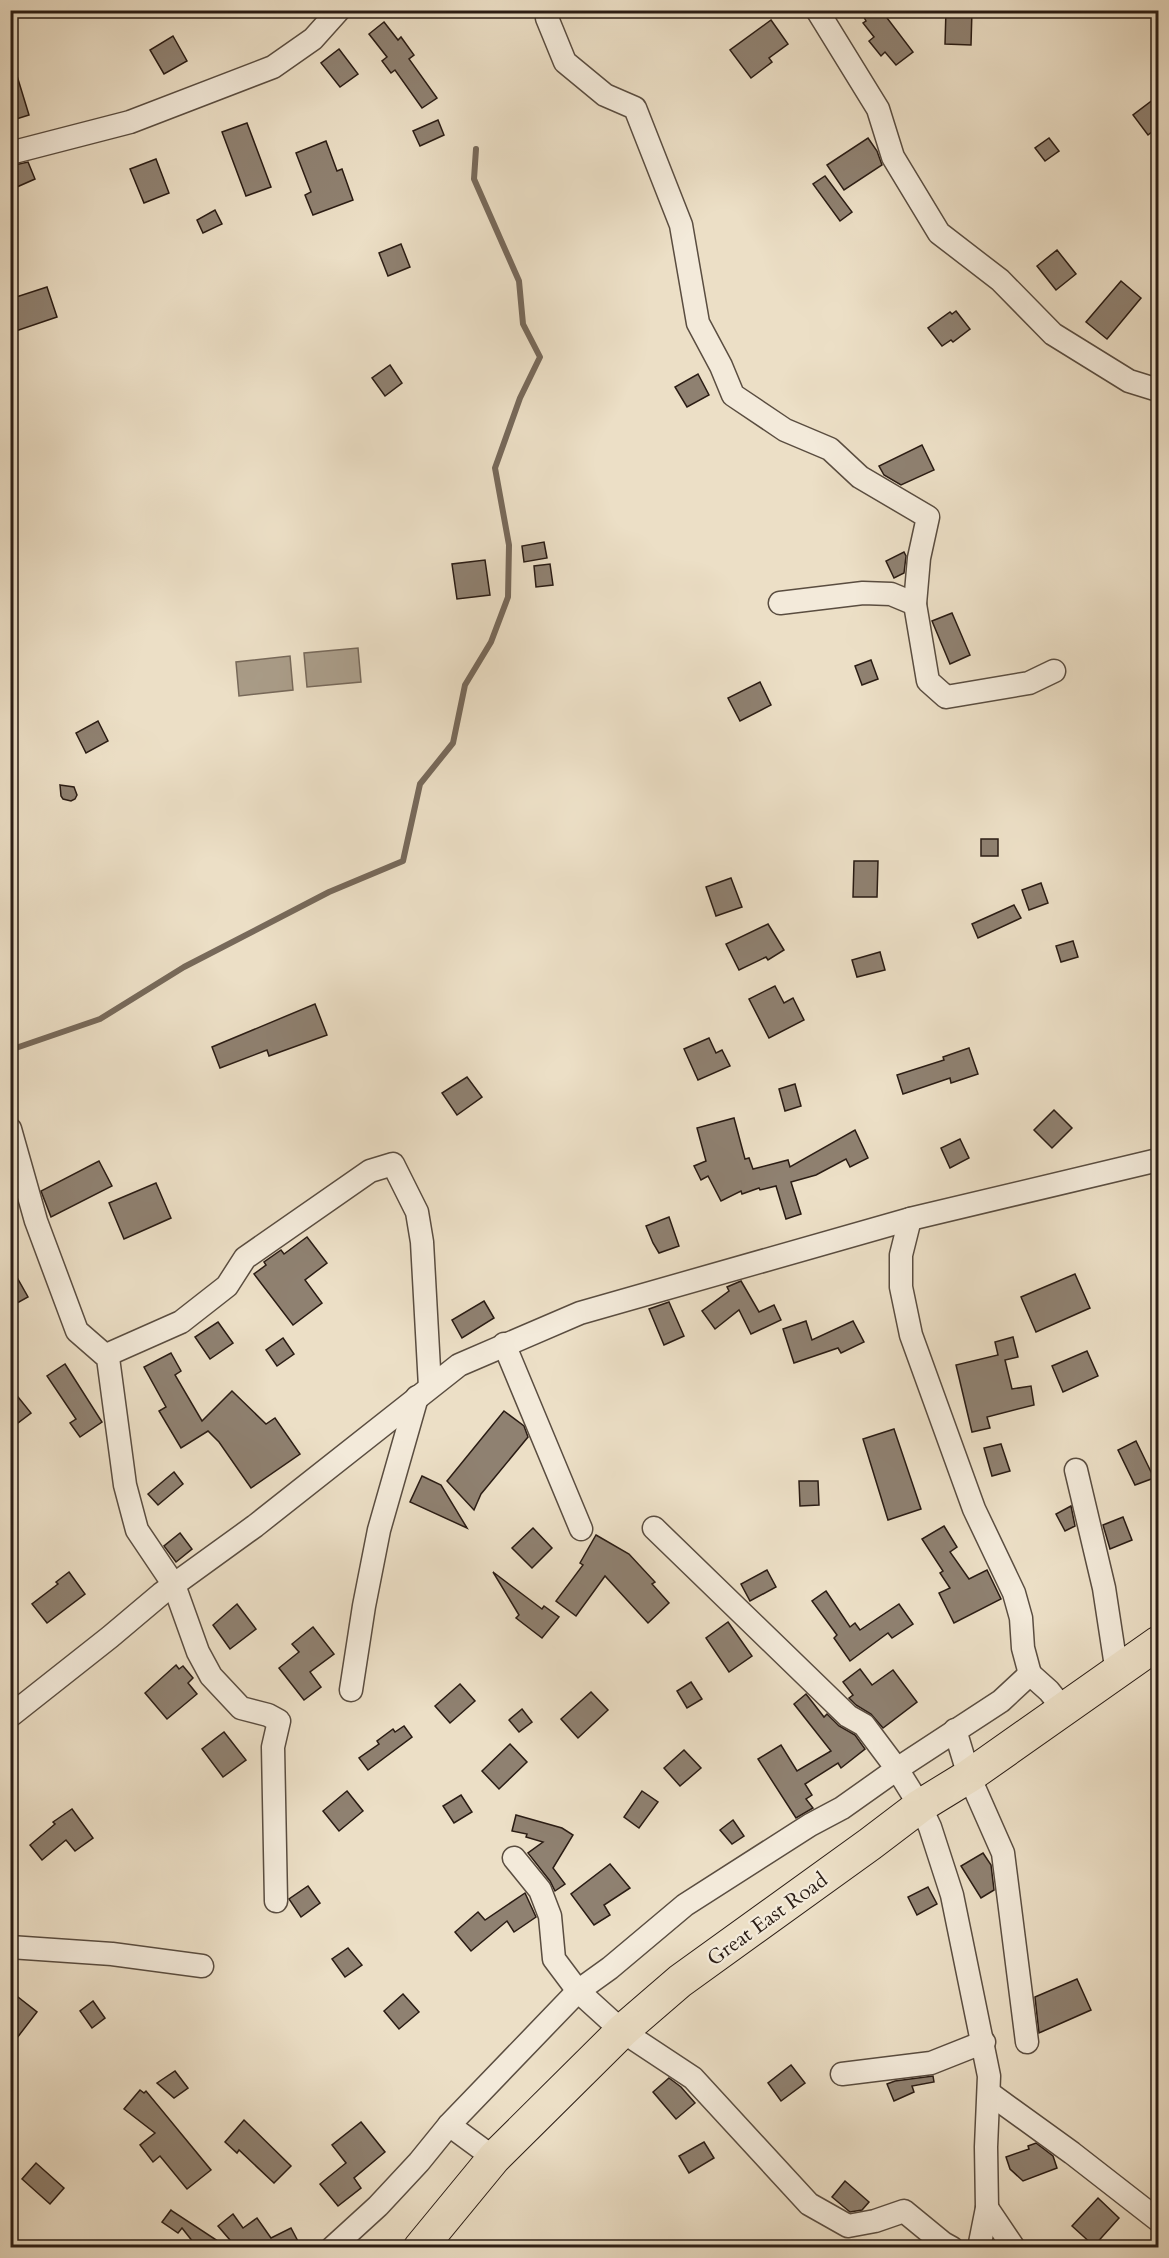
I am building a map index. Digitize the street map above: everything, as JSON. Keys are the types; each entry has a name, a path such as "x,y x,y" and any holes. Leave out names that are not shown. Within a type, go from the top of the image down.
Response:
{"highway":[{"name":"Great East Road","path":"420,2247 494,2158 622,2031 680,1981 920,1806 1065,1711 1158,1643"}],"street":[{"path":"10,153 130,122 273,67 313,39 339,10"},
{"path":"547,10 547,18 565,62 605,94 635,108 681,225 698,323 721,366 733,395 785,430 830,449 860,477 928,518 919,558 915,604 928,681 946,697 1029,683 1054,671"},
{"path":"817,10 878,109 893,157 939,233 1000,280 1053,334 1129,381 1158,390"},
{"path":"780,603 863,593 891,594 915,604"},
{"path":"10,1129 36,1221 77,1332 108,1358"},
{"path":"10,1716 174,1585 264,1519 459,1365 580,1313 910,1219 1158,1160"},
{"path":"276,1900 273,1747 279,1721 268,1715 241,1708 211,1676 198,1652 174,1585 137,1530 125,1485 108,1358 111,1353 180,1322 227,1286 245,1258 370,1172 393,1164 417,1212 422,1242 424,1392 379,1530 351,1690"},
{"path":"910,1219 902,1255 901,1287 911,1335 974,1509 1014,1593 1021,1618 1023,1648 1030,1674 1049,1691 1065,1711"},
{"path":"504,1344 581,1529"},
{"path":"1076,1470 1104,1587 1118,1672"},
{"path":"654,1528 848,1716 864,1725 897,1769 930,1827 952,1894 984,2042 989,2076 986,2147 987,2208 979,2247"},
{"path":"332,2247 378,2206 419,2162 449,2125 578,1991 610,1968 685,1905 810,1825 842,1808 1001,1701 1030,1674"},
{"path":"955,1730 969,1776 1003,1853 1027,2042"},
{"path":"514,1858 540,1890 550,1916 554,1959 578,1991 622,2031 693,2078 809,2204 848,2226 875,2221 904,2211 952,2247"},
{"path":"10,1947 111,1954 202,1966"},
{"path":"842,2073 931,2063 984,2042"},
{"path":"989,2093 1072,2152 1158,2220"},
{"path":"449,2125 494,2158"},
{"path":"987,2208 1014,2247"}],"shaded area":[{"path":"358,648 361,682 307,687 304,653"},
{"path":"290,656 293,690 239,696 236,662"}],"building":[{"path":"860,10 881,10 913,52 896,65 885,52 881,56 869,41 874,37 863,23 866,21"},
{"path":"946,10 972,10 971,45 945,44"},
{"path":"771,20 788,44 769,58 772,62 751,78 730,50"},
{"path":"384,22 398,40 401,37 414,55 409,59 437,98 422,108 395,70 391,73 382,61 387,57 369,34"},
{"path":"173,36 187,61 164,74 150,50"},
{"path":"339,49 358,74 340,87 321,63"},
{"path":"14,66 29,115 10,121 10,67"},
{"path":"1158,96 1158,127 1148,135 1133,115"},
{"path":"438,120 444,135 420,146 413,131"},
{"path":"247,123 271,187 246,196 222,132"},
{"path":"868,138 877,151 882,165 844,190 827,165"},
{"path":"1049,138 1059,151 1045,161 1035,148"},
{"path":"326,141 337,171 342,169 353,200 313,215 305,195 311,192 296,153"},
{"path":"156,159 169,193 144,203 130,169"},
{"path":"28,162 35,179 10,190 10,166"},
{"path":"825,176 852,212 840,221 813,184"},
{"path":"215,210 222,224 203,233 197,220"},
{"path":"401,244 410,267 388,276 379,253"},
{"path":"1057,250 1076,274 1056,290 1037,266"},
{"path":"1121,281 1141,298 1107,339 1086,322"},
{"path":"47,287 57,317 10,333 10,299"},
{"path":"956,311 970,329 953,342 951,340 942,346 928,328 950,312 952,314"},
{"path":"390,365 402,383 385,396 372,378"},
{"path":"698,374 709,395 687,407 675,387"},
{"path":"922,445 934,470 901,485 884,475 879,466"},
{"path":"544,542 547,558 524,562 522,546"},
{"path":"904,552 906,556 904,573 894,578 886,561"},
{"path":"485,560 490,595 457,599 452,564"},
{"path":"550,564 553,585 536,587 534,566"},
{"path":"952,613 970,655 950,664 932,621"},
{"path":"871,660 878,679 862,685 855,666"},
{"path":"760,682 771,705 740,721 728,698"},
{"path":"98,721 108,741 86,753 76,733"},
{"path":"60,785 74,787 77,795 75,799 71,801 63,799"},
{"path":"981,839 998,839 998,856 981,856"},
{"path":"854,861 878,861 877,897 853,897"},
{"path":"731,878 742,907 716,916 706,887"},
{"path":"1041,883 1048,903 1029,910 1022,890"},
{"path":"1014,905 1021,918 978,938 972,924"},
{"path":"768,924 784,950 768,960 766,957 739,970 726,944"},
{"path":"1073,941 1078,957 1061,962 1056,946"},
{"path":"880,952 885,970 857,977 852,960"},
{"path":"775,986 784,1003 793,998 804,1020 769,1038 749,999"},
{"path":"315,1004 327,1035 269,1056 267,1050 220,1068 212,1047"},
{"path":"709,1038 716,1053 722,1050 730,1066 698,1080 684,1049"},
{"path":"969,1048 978,1074 951,1083 950,1078 903,1094 897,1075 944,1060 943,1057"},
{"path":"467,1077 482,1097 457,1115 442,1093"},
{"path":"795,1084 801,1106 785,1111 779,1089"},
{"path":"1054,1110 1072,1128 1052,1148 1034,1130"},
{"path":"734,1118 745,1159 749,1158 753,1169 788,1160 790,1167 855,1130 868,1158 850,1167 846,1159 816,1175 791,1182 801,1214 786,1219 776,1186 760,1190 759,1188 742,1194 741,1191 721,1201 708,1176 701,1180 694,1166 706,1161 697,1128"},
{"path":"960,1139 969,1158 950,1168 941,1148"},
{"path":"99,1161 112,1186 51,1217 41,1191"},
{"path":"156,1183 171,1218 124,1239 109,1203"},
{"path":"669,1217 679,1246 659,1253 646,1226"},
{"path":"307,1237 327,1263 305,1280 322,1303 293,1325 254,1274 266,1265 264,1262 281,1250 284,1254"},
{"path":"10,1265 28,1297 10,1307"},
{"path":"1075,1274 1090,1308 1036,1332 1021,1297"},
{"path":"741,1281 759,1312 774,1305 781,1320 751,1334 739,1310 715,1329 702,1311 729,1291 727,1287"},
{"path":"484,1301 494,1318 462,1338 452,1320"},
{"path":"669,1302 684,1336 664,1345 649,1309"},
{"path":"806,1321 812,1340 853,1321 864,1342 841,1353 838,1348 794,1363 783,1329"},
{"path":"218,1322 233,1343 210,1359 195,1337"},
{"path":"1013,1337 1018,1357 1005,1360 1012,1389 1031,1386 1034,1405 987,1417 990,1428 972,1432 956,1365 998,1355 995,1342"},
{"path":"283,1338 294,1354 277,1366 266,1350"},
{"path":"1087,1351 1098,1376 1063,1392 1052,1366"},
{"path":"171,1353 181,1371 175,1375 202,1421 232,1391 266,1424 275,1418 300,1454 251,1488 219,1442 208,1431 181,1448 159,1411 166,1407 144,1367"},
{"path":"65,1364 102,1422 80,1437 70,1423 76,1419 47,1376"},
{"path":"10,1387 31,1413 10,1429"},
{"path":"504,1411 524,1426 528,1437 481,1494 474,1510 447,1481"},
{"path":"894,1429 921,1509 888,1520 863,1439"},
{"path":"1136,1441 1154,1478 1135,1485 1118,1450"},
{"path":"1001,1444 1010,1471 992,1476 984,1448"},
{"path":"174,1472 183,1484 158,1505 148,1494"},
{"path":"422,1476 441,1485 467,1528 410,1502"},
{"path":"799,1481 818,1481 819,1505 800,1506"},
{"path":"1071,1506 1075,1526 1065,1531 1056,1514"},
{"path":"1123,1517 1132,1540 1110,1549 1103,1525"},
{"path":"944,1526 957,1547 950,1552 969,1579 987,1570 1001,1599 954,1623 939,1593 950,1588 940,1573 943,1571 922,1539"},
{"path":"533,1528 552,1548 532,1568 512,1548"},
{"path":"180,1533 192,1549 176,1562 164,1546"},
{"path":"596,1535 629,1554 655,1582 652,1584 669,1603 648,1623 605,1576 576,1616 556,1601 583,1565 580,1563"},
{"path":"767,1570 776,1587 750,1601 741,1584"},
{"path":"69,1572 85,1594 47,1623 32,1604 58,1584 56,1582"},
{"path":"493,1572 542,1609 544,1606 559,1617 542,1638 516,1618 519,1615"},
{"path":"826,1591 850,1627 855,1623 860,1630 899,1604 913,1624 892,1638 888,1633 850,1661 834,1638 837,1635 812,1601"},
{"path":"237,1604 256,1629 230,1649 213,1625"},
{"path":"728,1622 752,1656 729,1672 706,1638"},
{"path":"313,1627 334,1654 310,1672 321,1687 304,1700 279,1668 299,1652 292,1644"},
{"path":"176,1665 179,1669 183,1666 193,1678 188,1683 197,1694 167,1719 145,1693"},
{"path":"860,1669 872,1685 893,1670 917,1702 883,1728 871,1714 849,1698 853,1695 843,1682"},
{"path":"691,1682 702,1699 687,1708 677,1691"},
{"path":"460,1684 475,1701 450,1723 435,1706"},
{"path":"591,1692 608,1710 578,1738 561,1719"},
{"path":"806,1694 824,1717 827,1714 839,1726 855,1735 865,1749 841,1768 838,1763 805,1784 812,1795 806,1799 813,1808 796,1818 758,1759 781,1745 797,1771 831,1751 794,1704"},
{"path":"522,1709 532,1722 519,1732 509,1720"},
{"path":"404,1726 412,1737 368,1770 359,1758 379,1744 377,1741 393,1729 395,1732"},
{"path":"224,1732 246,1760 223,1777 202,1749"},
{"path":"510,1744 527,1762 499,1789 482,1771"},
{"path":"684,1750 701,1768 680,1786 664,1768"},
{"path":"347,1791 363,1811 339,1831 323,1811"},
{"path":"642,1791 658,1802 639,1828 624,1817"},
{"path":"461,1795 472,1812 454,1823 443,1806"},
{"path":"72,1809 93,1838 75,1851 66,1840 42,1860 30,1845 55,1824 53,1822"},
{"path":"516,1815 562,1828 573,1835 553,1868 565,1884 555,1891 528,1853 543,1842 526,1837 527,1834 512,1831"},
{"path":"733,1820 744,1836 732,1844 720,1830"},
{"path":"983,1853 991,1865 994,1890 981,1898 961,1866"},
{"path":"610,1864 630,1888 604,1905 610,1915 594,1925 571,1894"},
{"path":"308,1886 320,1903 301,1917 289,1899"},
{"path":"928,1887 937,1904 917,1915 908,1897"},
{"path":"525,1893 536,1917 514,1932 507,1921 471,1951 455,1932 478,1912 485,1920"},
{"path":"348,1948 362,1965 345,1977 332,1959"},
{"path":"1077,1979 1091,2010 1039,2033 1035,1997"},
{"path":"403,1994 419,2012 399,2029 384,2011"},
{"path":"18,1997 37,2012 10,2047 10,2007"},
{"path":"93,2001 105,2018 92,2028 80,2011"},
{"path":"791,2065 805,2083 781,2101 768,2083"},
{"path":"175,2071 188,2088 174,2098 157,2083"},
{"path":"933,2076 934,2082 912,2086 914,2092 894,2101 887,2084 895,2081"},
{"path":"669,2078 681,2087 695,2103 676,2119 653,2092"},
{"path":"140,2090 144,2093 146,2091 211,2170 187,2189 160,2156 153,2162 140,2145 155,2133 124,2109"},
{"path":"244,2120 291,2166 274,2183 239,2150 237,2153 225,2142"},
{"path":"361,2122 385,2152 354,2178 361,2188 338,2206 320,2184 346,2163 332,2145"},
{"path":"704,2142 714,2158 689,2173 679,2156"},
{"path":"1036,2143 1053,2156 1057,2168 1023,2181 1010,2169 1006,2157 1029,2149 1028,2146"},
{"path":"36,2163 64,2188 50,2204 22,2179"},
{"path":"845,2181 869,2202 862,2210 850,2212 832,2197"},
{"path":"1098,2198 1119,2218 1094,2246 1072,2226"},
{"path":"171,2210 227,2247 197,2247 182,2228 178,2233 162,2222"},
{"path":"233,2214 243,2228 257,2218 271,2238 291,2228 301,2247 236,2247 218,2226"}],"waterway":[{"path":"10,1050 100,1019 184,967 329,892 403,861 420,784 453,743 465,685 491,642 508,597 509,545 495,468 520,398 540,357 523,324 519,281 474,179 476,149"}]}
